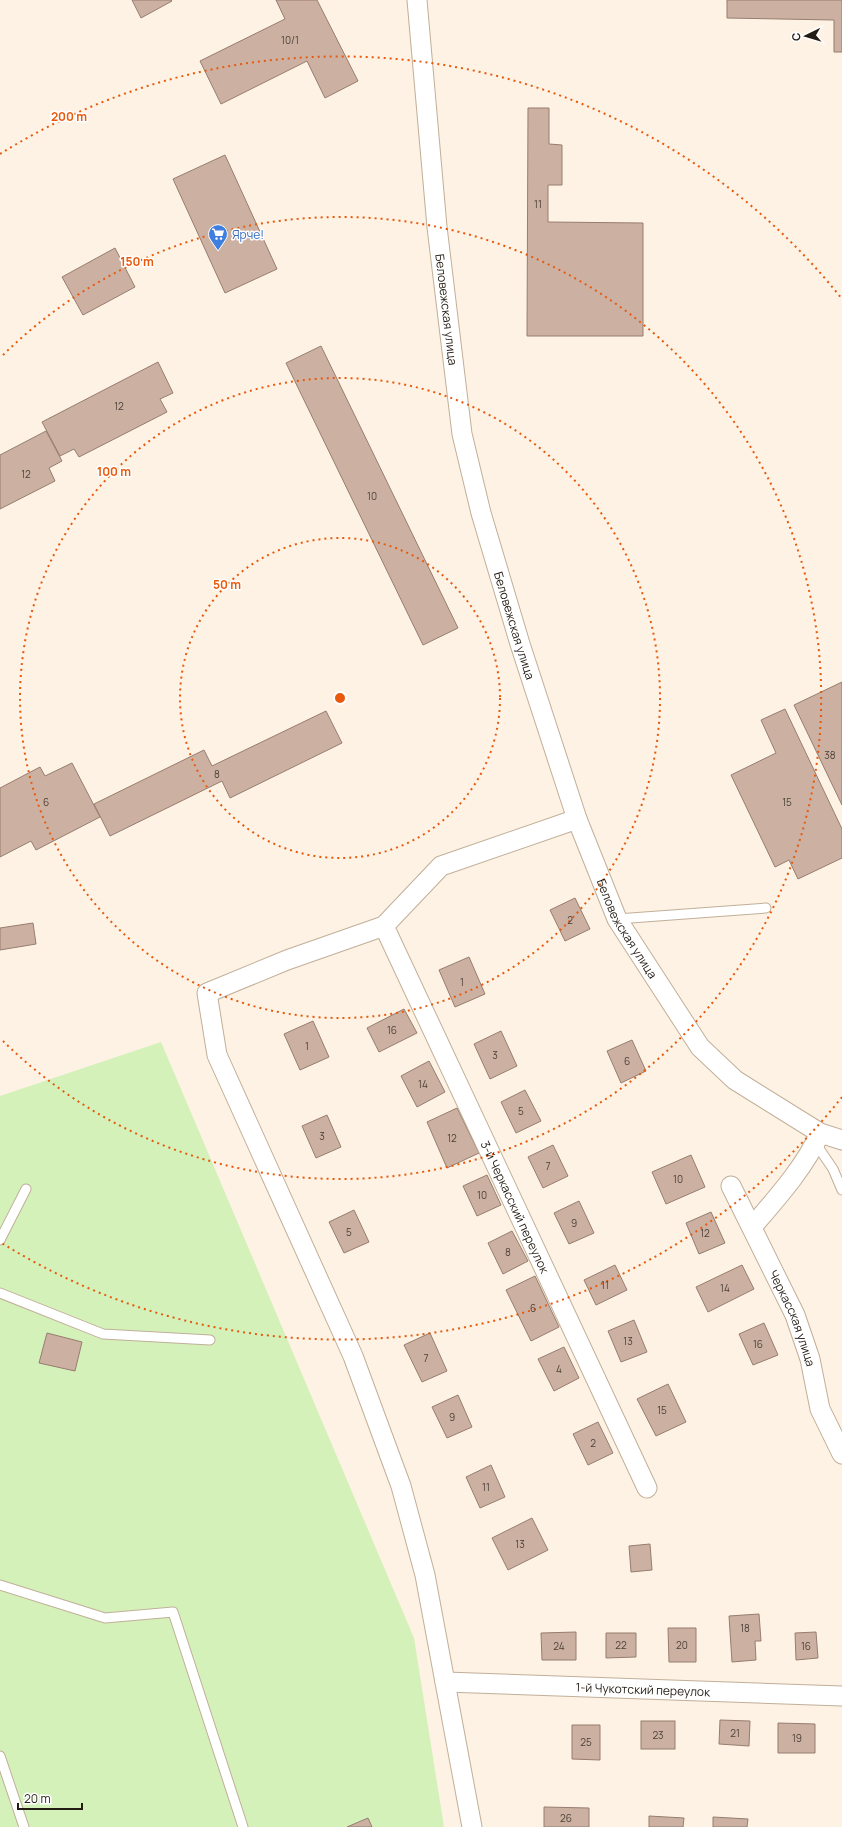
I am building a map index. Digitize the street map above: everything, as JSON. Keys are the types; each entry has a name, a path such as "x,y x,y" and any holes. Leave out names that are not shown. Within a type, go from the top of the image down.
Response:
{"street":[{"name":"Беловежская улица","path":"417,0 437,227 462,434 481,513 518,637 577,819 617,919 700,1047 736,1080 818,1139 842,1140"},
{"path":"472,1827 425,1575 401,1486 353,1356 217,1055 207,993 287,960 384,926 441,866 577,819"},
{"name":"3-й Черкасский переулок","path":"384,926 646,1488"},
{"path":"752,1227 780,1195 818,1139"},
{"name":"Черкасская улица","path":"731,1186 795,1315 810,1360 820,1409 842,1454"},
{"name":"1-й Чукотский переулок","path":"445,1682 842,1696"}],"lane":[{"path":"617,919 766,908"},
{"path":"818,1139 842,1190"},
{"path":"0,1240 26,1189"},
{"path":"0,1293 103,1334 210,1340"},
{"path":"0,1585 105,1618 173,1612 243,1827"},
{"path":"0,1756 24,1827"}],"green space":[{"path":"161,1042 414,1638 444,1827 0,1827 0,1096"}],"building":[{"path":"132,0 171,0 172,1 141,18"},
{"path":"276,0 317,0 358,81 325,98 307,61 221,104 200,61 285,19"},
{"path":"727,0 842,0 842,52 834,52 834,20 727,18"},
{"path":"528,108 549,108 549,144 562,145 562,185 548,185 548,222 643,223 643,336 527,336"},
{"path":"225,155 277,269 225,293 173,179"},
{"path":"115,248 135,287 83,315 62,277"},
{"path":"321,346 458,628 423,645 286,363"},
{"path":"158,362 173,393 160,399 167,412 79,457 74,449 60,456 42,422"},
{"path":"46,431 62,461 49,468 55,481 0,509 0,455"},
{"path":"842,682 842,805 794,705"},
{"path":"785,709 842,829 842,858 798,879 789,860 775,867 731,775 776,753 761,720"},
{"path":"326,711 342,743 230,798 222,781 110,836 94,804 204,750 212,766"},
{"path":"72,763 100,817 36,850 31,841 0,857 0,788 40,767 45,776"},
{"path":"575,898 590,929 565,941 550,910"},
{"path":"33,923 36,944 0,950 0,928"},
{"path":"469,957 485,994 455,1007 439,970"},
{"path":"404,1009 417,1033 379,1052 367,1028"},
{"path":"313,1021 329,1057 300,1070 284,1034"},
{"path":"501,1031 517,1066 490,1079 474,1044"},
{"path":"632,1040 646,1071 621,1083 607,1051"},
{"path":"429,1061 445,1092 417,1107 401,1076"},
{"path":"525,1090 541,1121 516,1133 501,1102"},
{"path":"457,1108 479,1153 447,1168 427,1122"},
{"path":"327,1115 341,1147 316,1158 302,1126"},
{"path":"553,1145 568,1176 543,1188 528,1157"},
{"path":"691,1155 705,1187 666,1204 652,1172"},
{"path":"487,1175 501,1205 477,1216 463,1186"},
{"path":"579,1201 594,1233 569,1244 554,1213"},
{"path":"354,1210 369,1242 344,1253 329,1222"},
{"path":"711,1212 725,1243 699,1254 686,1223"},
{"path":"512,1231 528,1261 503,1274 488,1243"},
{"path":"615,1265 627,1290 596,1305 584,1280"},
{"path":"742,1265 754,1289 708,1312 696,1287"},
{"path":"535,1276 559,1327 531,1341 506,1290"},
{"path":"634,1320 647,1352 621,1362 608,1331"},
{"path":"764,1323 778,1355 753,1365 739,1334"},
{"path":"47,1333 82,1342 75,1371 39,1363"},
{"path":"430,1333 447,1371 422,1382 404,1345"},
{"path":"564,1347 579,1378 554,1391 538,1359"},
{"path":"668,1384 686,1422 656,1436 637,1399"},
{"path":"458,1395 472,1427 447,1438 432,1407"},
{"path":"598,1422 613,1453 588,1465 573,1434"},
{"path":"491,1465 505,1497 480,1508 466,1477"},
{"path":"532,1518 548,1550 508,1570 492,1538"},
{"path":"650,1544 652,1570 631,1572 629,1546"},
{"path":"759,1614 761,1641 755,1641 756,1660 732,1662 729,1616"},
{"path":"668,1628 696,1628 696,1662 669,1662"},
{"path":"576,1632 576,1660 542,1660 541,1633"},
{"path":"816,1632 818,1658 796,1660 795,1633"},
{"path":"606,1633 636,1633 636,1657 606,1658"},
{"path":"720,1720 750,1721 749,1746 719,1744"},
{"path":"641,1721 675,1721 675,1749 641,1749"},
{"path":"778,1723 815,1724 815,1753 778,1753"},
{"path":"572,1725 600,1725 600,1760 572,1759"},
{"path":"544,1807 589,1808 589,1827 544,1827"},
{"path":"649,1816 684,1818 683,1827 649,1827"},
{"path":"713,1817 748,1819 747,1827 713,1827"},
{"path":"368,1818 372,1827 347,1827"}],"place":[{"name":"Ярче!","path":"218,251"}]}
